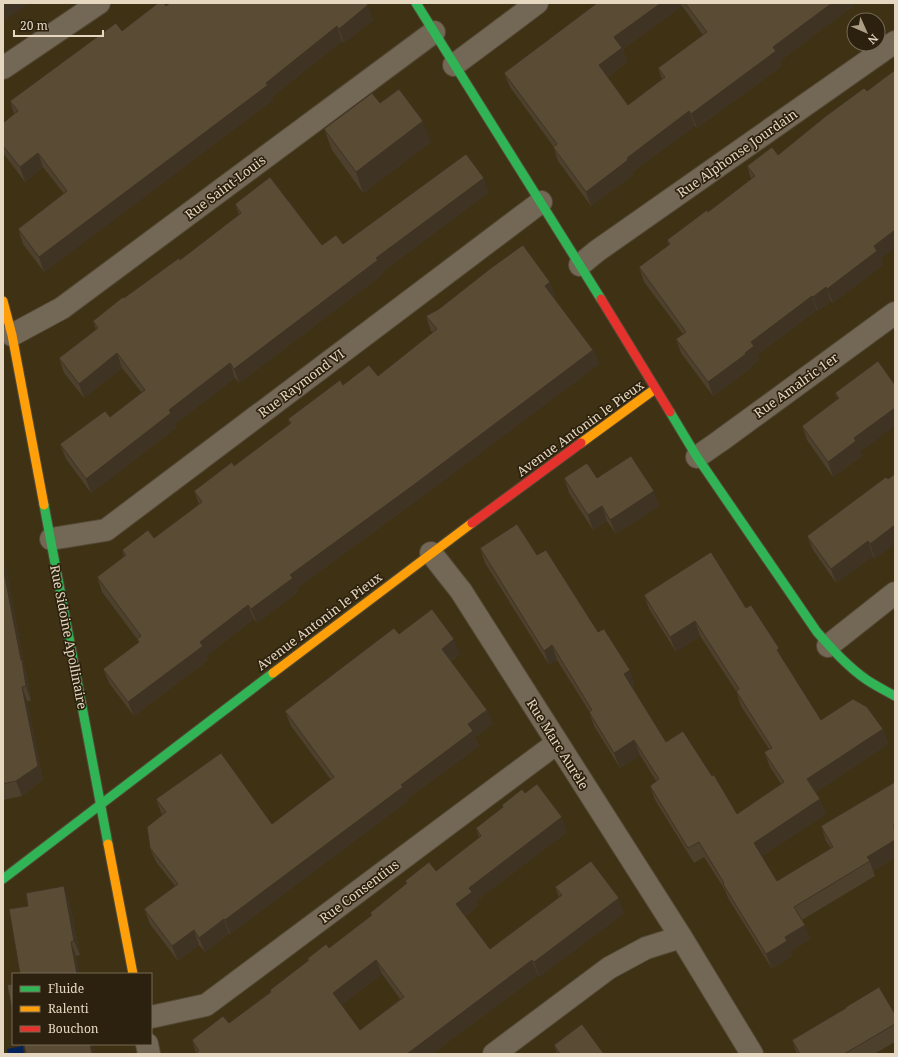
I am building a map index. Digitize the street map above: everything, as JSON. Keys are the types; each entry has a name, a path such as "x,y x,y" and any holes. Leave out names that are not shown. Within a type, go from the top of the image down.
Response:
{"street":[{"path":"3,68 99,3"},
{"name":"Avenue Antonin le Pieux","path":"416,3 542,202 697,457 811,624 828,646 867,680 895,696"},
{"path":"454,65 537,3"},
{"name":"Rue Saint-Louis","path":"12,335 62,308 434,32"},
{"name":"Rue Alphonse Jourdain","path":"580,265 895,42"},
{"name":"Rue Raymond VI","path":"51,539 106,530 542,202"},
{"name":"Rue Sidoine Apollinaire","path":"3,301 12,335 133,973"},
{"name":"Rue Amalric 1er","path":"697,457 895,313"},
{"name":"Avenue Antonin le Pieux","path":"3,879 431,553 655,388"},
{"name":"Rue Marc Aurèle","path":"431,553 461,591 681,937"},
{"path":"828,646 895,594"},
{"name":"Rue Consentius","path":"152,1017 206,1005 557,743"},
{"path":"494,1054 609,968 646,948 681,937 752,1054"}],"water":[{"path":"23,1046 24,1054 8,1054 7,1049"}],"building":[{"path":"158,3 164,3 166,6 170,3 366,3 368,5 339,29 337,26 266,83 268,85 39,257 18,229 67,191 38,153 20,167 3,146 3,123 18,111 10,101 116,23 122,31"},
{"path":"597,3 661,3 614,37 622,48 599,65 628,105 665,77 658,68 707,32 685,3 832,3 773,47 776,51 691,114 689,111 627,158 628,160 586,192 553,147 557,144 504,73"},
{"path":"895,70 895,230 874,246 877,251 827,289 826,287 813,297 812,296 751,342 754,346 745,353 746,354 708,382 676,339 686,332 639,267 670,244 667,240 707,210 708,212 755,176 747,166 772,147 778,155 826,116 864,88 867,91"},
{"path":"399,89 423,121 356,172 324,129 372,93 380,103"},
{"path":"466,154 484,178 376,258 378,260 234,369 230,363 169,410 171,413 86,479 60,444 105,411 110,417 145,390 117,353 79,384 59,358 98,328 93,321 123,297 124,298 179,258 180,260 241,213 235,204 270,177 322,245 336,235 343,244"},
{"path":"523,245 550,282 545,286 593,350 415,484 290,575 293,578 251,609 248,605 200,642 203,646 128,702 103,669 139,642 137,639 141,636 97,577 126,555 122,550 148,530 154,538 202,502 194,491 232,462 234,466 291,423 288,419 340,380 343,385 369,365 378,376 437,329 426,316 439,309"},
{"path":"878,361 895,385 895,408 854,438 856,441 828,462 802,426 839,398 835,393"},
{"path":"631,456 654,491 610,520 602,506 588,515 564,478 587,463 597,478"},
{"path":"895,474 895,525 870,544 868,541 831,569 807,536 886,477 888,479"},
{"path":"517,524 537,555 546,550 598,632 604,629 630,670 624,674 666,742 683,731 712,776 714,775 737,814 784,782 764,752 772,748 736,691 739,689 695,621 670,637 644,595 711,552 746,608 751,605 779,648 777,650 821,720 853,699 867,707 883,729 807,779 820,799 754,843 777,881 833,847 821,826 895,782 895,840 867,857 870,861 794,907 805,925 785,937 787,941 766,954 699,842 688,848 650,786 659,779 634,740 614,753 589,712 592,710 552,645 544,651 480,548"},
{"path":"3,567 22,660 26,686 22,687 38,766 16,781 3,784"},
{"path":"432,609 454,639 442,649 487,710 468,724 473,731 401,785 403,787 225,920 224,919 199,938 194,930 172,946 144,909 178,884 150,848 147,827 166,812 156,799 221,753 272,824 334,777 285,711 394,628 399,634"},
{"path":"537,784 562,817 469,888 472,892 456,904 490,949 562,895 555,887 591,861 619,898 534,962 532,960 407,1054 194,1054 199,1051 192,1040 223,1016 229,1023 271,992 270,990 309,960 307,959 326,944 329,948 372,915 370,913 407,883 405,881 429,862 436,871 481,836 476,828 503,807 502,805 522,789 525,793","holes":["376,960 404,997 360,1030 333,993"]},
{"path":"64,886 74,941 71,942 77,973 20,973 9,909 28,906 26,893"},
{"path":"12,984 12,1009 7,985"},
{"path":"879,987 895,1014 895,1024 844,1054 800,1054 792,1040"},
{"path":"582,1024 604,1054 560,1054 554,1045"},
{"path":"24,1045 90,1045 92,1054 26,1054"}],"traffic: fast":[{"path":"416,3 601,299"},
{"path":"670,412 697,457 817,632 834,651 860,675 895,696"},
{"path":"44,505 108,844"},
{"path":"3,879 273,673"}],"traffic: slow":[{"path":"3,301 12,335 44,505"},
{"path":"581,443 655,389"},
{"path":"273,673 472,523"},
{"path":"108,844 133,973"}],"traffic: jam":[{"path":"601,299 670,412"},
{"path":"472,523 581,443"}]}
